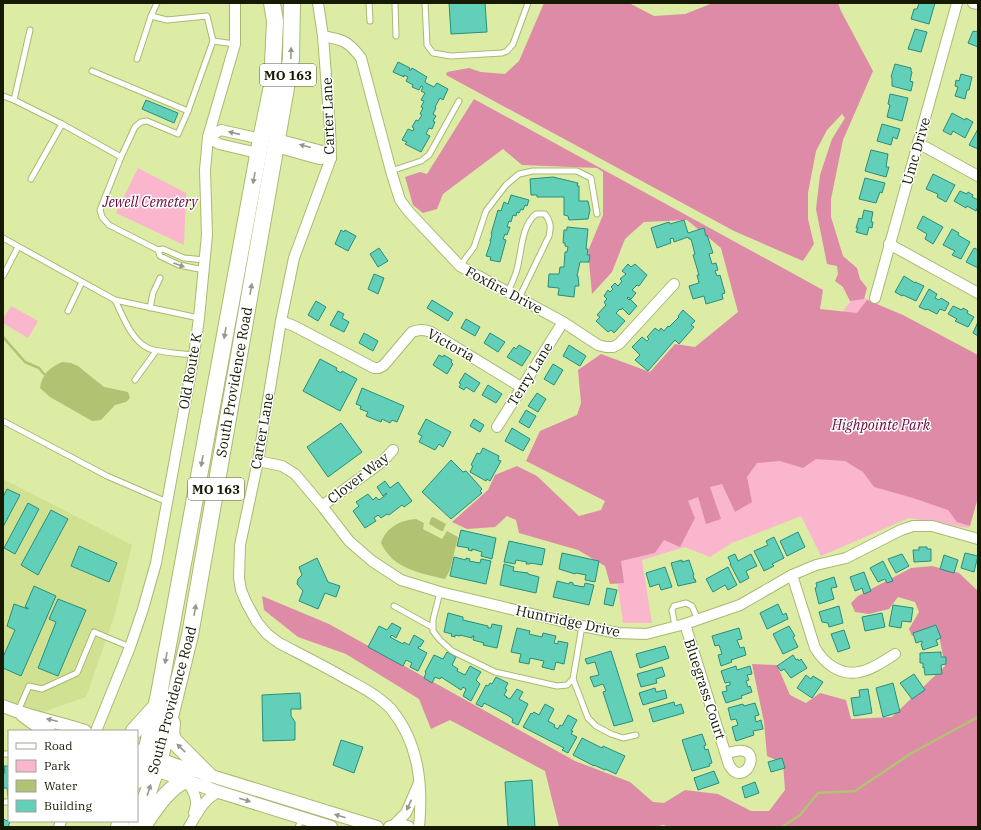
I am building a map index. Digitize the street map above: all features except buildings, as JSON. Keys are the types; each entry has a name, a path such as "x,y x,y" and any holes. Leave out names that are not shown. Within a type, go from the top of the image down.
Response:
{"main road":[{"name":"South Providence Road","path":"138,813 145,763 272,86 275,21 272,3"},
{"name":"South Providence Road","path":"145,763 172,712 190,635 291,59 292,3"},
{"path":"272,86 275,93 270,132 272,143 276,143"},
{"path":"260,146 268,154 262,198 265,203"},
{"path":"135,730 156,706"},
{"path":"172,712 171,734 174,741 208,775"},
{"path":"142,827 161,801 179,783 186,780"}],"street":[{"name":"Old Route K","path":"96,730 130,647 156,563 194,355 205,265 207,235 205,170 208,137 235,44 235,3"},
{"name":"Carter Lane","path":"318,3 323,36 331,158 294,258 281,321 258,461 240,545 239,578 241,590 251,613 267,634 279,643 371,693 390,708 401,723 415,753 420,781 421,802 419,827"},
{"name":"Umc Drive","path":"874,298 957,3"},
{"path":"973,3 978,4"},
{"name":"Foxfire Drive","path":"323,36 339,39 351,45 361,58 400,200 409,212 460,266 563,322 598,345 606,347 613,347 619,344 674,284"},
{"path":"208,137 221,130 260,146"},
{"path":"276,143 319,159 331,158"},
{"path":"918,143 978,176"},
{"path":"889,244 978,293"},
{"name":"Victoria","path":"281,321 294,326 374,368 380,368 384,365 412,332 424,329 521,387"},
{"name":"Terry Lane","path":"497,427 563,322"},
{"name":"Clover Way","path":"322,506 382,462 393,450"},
{"name":"Huntridge Drive","path":"258,461 282,466 295,474 349,541 372,561 401,580 440,592 582,626 618,633 646,634 698,620 740,605 792,575 816,565 846,558 901,530 913,526 932,526 978,539"},
{"path":"792,575 815,648 828,665 838,670 858,672 880,664 895,654"},
{"name":"Bluegrass Court","path":"680,625 726,754"},
{"path":"3,706 17,712 82,730"},
{"path":"17,712 37,726 47,730"},
{"path":"145,763 208,775 377,827"},
{"path":"145,763 300,823 331,827"},
{"path":"186,780 192,788 197,801 196,809 190,825"},
{"path":"392,826 406,813 420,781"},
{"path":"190,825 203,804 212,795 219,792"},
{"path":"392,826 399,825 408,827"}],"lane":[{"path":"137,59 151,16 157,3"},
{"path":"369,3 370,21"},
{"path":"395,3 396,36"},
{"path":"425,3 427,45 433,53 451,56 502,53 508,51 513,44 528,3"},
{"path":"151,16 167,20 207,16 213,41 178,134 147,121 141,122 135,127 121,156 100,210 102,217 109,225 158,250 163,249 205,265"},
{"path":"14,100 30,30"},
{"path":"213,41 235,44"},
{"path":"92,70 188,110"},
{"path":"4,98 14,100 121,156"},
{"path":"391,171 422,161 429,155 459,102"},
{"path":"31,179 62,124"},
{"path":"460,266 474,247 486,211 506,185 519,174 533,171 577,171 592,178 597,214"},
{"path":"508,292 517,268 527,226 531,218 536,214 545,214 549,219 551,226 549,236 519,298"},
{"path":"3,238 115,300 199,318"},
{"path":"3,276 18,247"},
{"path":"158,250 160,256 179,265 205,265"},
{"path":"150,308 153,293 160,278"},
{"path":"68,311 82,282"},
{"path":"115,300 137,340 148,348 156,351 194,355"},
{"path":"135,380 156,351"},
{"path":"3,421 107,476 167,502"},
{"path":"440,592 432,627 433,631 440,640 452,650 495,672 557,686 567,685 573,679"},
{"path":"680,625 672,610 674,606 686,603 692,606 698,620"},
{"path":"394,606 432,627"},
{"path":"582,626 573,679 588,718 596,726 611,734 623,738 636,735"},
{"path":"17,712 29,686 42,688 77,673 94,632 130,647"}],"shaded area":[{"path":"3,479 132,545 115,614 86,697 40,713 3,698"}],"green space":[{"path":"544,3 629,3 654,16 685,14 713,3 838,3 873,71 843,140 831,199 831,217 843,256 857,268 860,279 867,288 864,299 850,301 843,287 835,281 838,274 837,266 827,264 816,209 820,175 832,139 845,118 842,114 827,130 816,151 808,193 808,219 814,244 803,261 734,231 446,75 447,72 469,68 481,72 505,74 519,61"},
{"path":"474,99 823,290 820,309 857,313 867,300 903,315 978,355 978,497 970,526 957,522 948,510 874,487 863,472 845,461 816,459 803,468 780,461 757,463 747,477 752,502 735,512 722,484 710,487 721,519 706,524 698,497 688,501 695,518 680,547 664,540 655,553 621,561 624,583 610,584 605,566 578,550 519,533 516,520 507,516 495,527 467,529 452,522 488,490 495,475 517,466 537,476 579,516 601,510 605,501 526,461 540,431 577,415 581,403 578,370 601,354 650,372 675,344 695,347 738,312 721,248 687,220 644,222 625,239 612,272 592,294 588,251 603,215 603,172 597,168 522,165 503,149 443,194 437,209 423,213 413,205 405,177 420,172 427,174"},
{"name":"Jewell Cemetery","path":"138,168 186,193 184,245 116,213"},
{"name":"Highpointe Park","path":"856,293 978,357 978,499 969,528 909,518 821,556 801,516 732,543 710,557 685,547 642,560 652,623 623,623 607,504 812,356"},
{"path":"11,306 38,321 28,338 3,323 3,319"},
{"path":"932,566 959,573 978,591 978,827 667,827 664,825 653,827 559,827 545,771 450,720 431,729 419,699 346,654 298,637 264,610 262,596 329,624 575,761 630,782 653,802 664,803 685,790 718,794 751,811 769,811 785,790 783,763 767,756 764,722 752,664 777,665 790,695 806,703 820,693 846,700 851,719 892,717 945,666 937,625 912,636 909,629 919,612 915,602 898,597 889,609 869,614 855,612 851,603 858,596 911,568"}],"water":[{"path":"62,362 71,363 78,366 104,387 128,392 130,398 126,402 115,405 101,420 92,421 50,397 40,388 44,375 53,367"},
{"path":"433,517 446,524 443,531 429,524 431,518"},
{"path":"416,519 424,523 423,529 442,539 447,531 458,537 450,570 445,579 417,572 400,564 386,552 381,543 386,533 395,525"}],"waterway":[{"path":"3,337 25,362 39,368 44,374"},
{"path":"782,827 800,815 818,793 855,791 910,754 978,717"}]}
